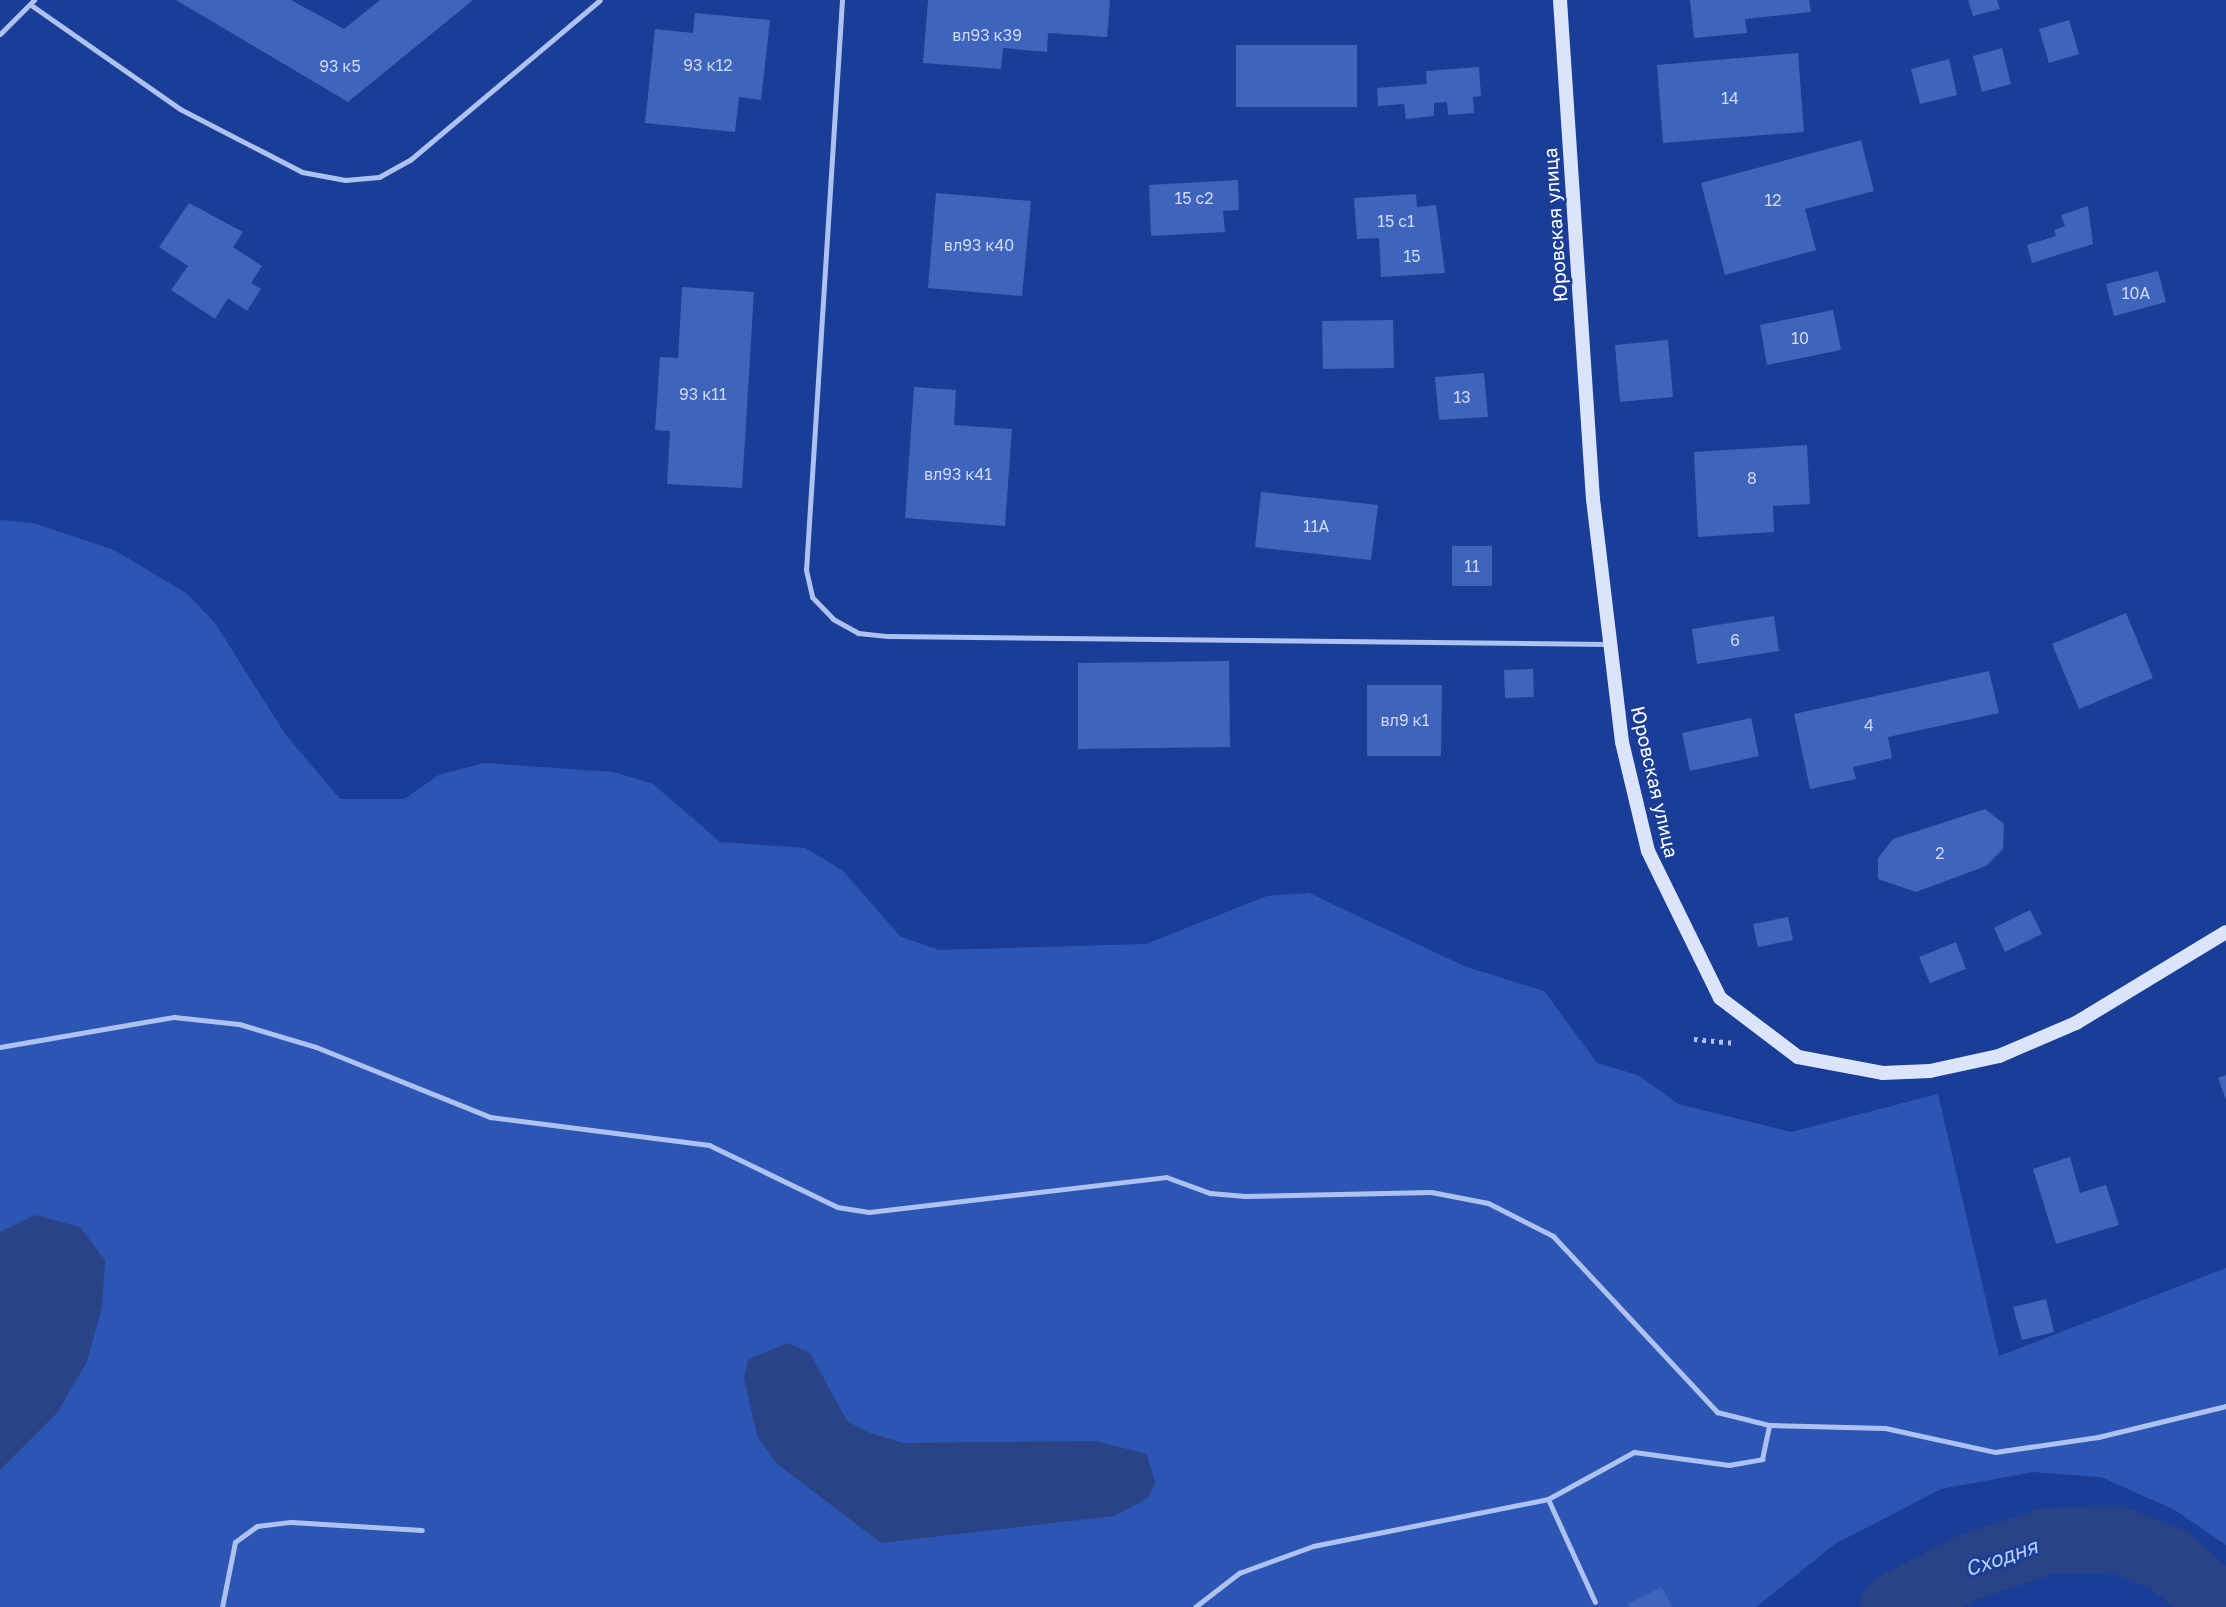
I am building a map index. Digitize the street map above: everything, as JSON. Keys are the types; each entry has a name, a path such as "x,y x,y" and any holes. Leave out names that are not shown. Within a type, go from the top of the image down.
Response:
{"street":[{"name":"Юровская улица","path":"1560,0 1608,644 1648,851 1720,998 1756,1031 1798,1057 1883,1073 1930,1071 1999,1056 2076,1023 2226,932"}],"lane":[{"path":"0,34 33,3 180,109 302,172 345,180 379,177 410,160 600,0"},
{"path":"842,0 806,570 812,597 833,619 858,633 888,636 1608,644"},
{"path":"0,1047 174,1017 239,1024 316,1047 490,1117 709,1146 837,1206 869,1212 1166,1177 1233,1195 1431,1192 1488,1203 1553,1236 1717,1412 1769,1425 1885,1428 1995,1452 2098,1437 2226,1406"},
{"path":"1195,1607 1239,1573 1313,1546 1548,1499 1634,1452 1730,1465 1762,1459 1769,1425"},
{"path":"1548,1499 1595,1602"},
{"path":"222,1607 235,1542 257,1526 291,1522 422,1530"}],"shaded area":[{"path":"0,520 33,523 114,550 186,593 215,623 285,734 340,799 404,799 439,775 484,763 613,772 653,784 720,842 805,848 842,870 901,937 939,950 1146,944 1267,896 1309,893 1464,966 1544,991 1597,1063 1638,1075 1678,1104 1791,1132 1938,1094 1999,1356 2226,1268 2226,1545 2175,1510 2101,1477 2033,1472 1941,1489 1835,1544 1756,1607 0,1607"},
{"path":"35,1215 80,1227 105,1260 102,1307 87,1362 57,1413 0,1470 0,1232"},
{"path":"788,1343 810,1353 847,1421 870,1433 903,1443 1096,1441 1147,1454 1155,1483 1148,1498 1114,1516 881,1543 776,1463 757,1436 744,1378 748,1359"}],"building":[{"path":"176,0 291,0 344,29 380,0 473,0 348,102"},
{"path":"928,0 1110,0 1107,37 1048,33 1047,52 1003,48 1001,69 923,63"},
{"path":"1690,0 1809,0 1811,12 1745,19 1747,33 1694,38"},
{"path":"1968,0 1997,0 2000,9 1973,16"},
{"path":"695,13 770,20 761,100 739,97 735,132 645,123 655,29 693,33"},
{"path":"2069,20 2079,54 2049,63 2039,29"},
{"path":"1236,45 1357,45 1357,107 1236,107"},
{"path":"2002,48 2011,84 1982,92 1973,56"},
{"path":"1798,53 1804,132 1663,143 1657,65"},
{"path":"1949,59 1957,95 1920,104 1911,69"},
{"path":"1479,67 1481,96 1473,97 1474,113 1448,115 1447,102 1434,103 1434,116 1406,119 1404,104 1378,106 1377,88 1427,84 1426,71"},
{"path":"1861,140 1874,191 1805,209 1816,250 1725,275 1701,183"},
{"path":"1238,180 1239,210 1223,211 1225,232 1151,236 1149,185"},
{"path":"936,193 1031,201 1022,296 928,288"},
{"path":"1416,194 1417,207 1436,205 1445,273 1381,277 1379,238 1357,239 1354,198"},
{"path":"189,203 243,232 233,247 262,266 251,283 261,289 247,311 228,298 215,319 171,290 188,266 159,247"},
{"path":"2088,206 2093,244 2032,263 2027,245 2056,236 2054,230 2065,226 2061,215"},
{"path":"2158,271 2166,302 2114,316 2106,284"},
{"path":"682,287 754,292 742,488 667,484 670,431 655,430 660,357 678,358"},
{"path":"1833,310 1841,350 1767,365 1760,325"},
{"path":"1393,320 1394,368 1323,369 1322,321"},
{"path":"1668,340 1673,397 1620,402 1615,345"},
{"path":"1484,373 1488,417 1439,420 1435,377"},
{"path":"914,387 956,390 954,425 1012,429 1005,526 905,518"},
{"path":"1807,445 1810,504 1773,506 1774,532 1698,537 1694,452"},
{"path":"1261,492 1378,505 1371,560 1255,547"},
{"path":"1452,546 1492,546 1492,586 1452,586"},
{"path":"2126,613 2153,678 2079,709 2052,644"},
{"path":"1774,616 1779,651 1697,664 1692,629"},
{"path":"1229,661 1230,747 1078,749 1078,663"},
{"path":"1533,669 1534,697 1505,698 1504,670"},
{"path":"1989,671 1999,713 1888,737 1892,758 1853,767 1856,779 1810,789 1794,714"},
{"path":"1367,685 1442,685 1441,756 1367,756"},
{"path":"1751,718 1759,756 1690,771 1682,733"},
{"path":"1985,809 2004,824 2003,849 1986,866 1916,892 1878,879 1878,858 1893,839"},
{"path":"2030,910 2042,934 2005,952 1994,928"},
{"path":"1788,917 1793,940 1758,947 1753,924"},
{"path":"1956,942 1966,969 1930,983 1919,957"},
{"path":"2226,1075 2226,1100 2218,1078"},
{"path":"2070,1157 2080,1193 2106,1185 2119,1225 2056,1244 2033,1169"},
{"path":"2046,1299 2054,1332 2022,1340 2013,1307"},
{"path":"1662,1587 1672,1607 1630,1607 1628,1604"}],"waterway":[{"name":"Сходня","path":"1893,1607 1964,1569 2048,1541 2118,1540 2169,1560 2222,1607"}]}
